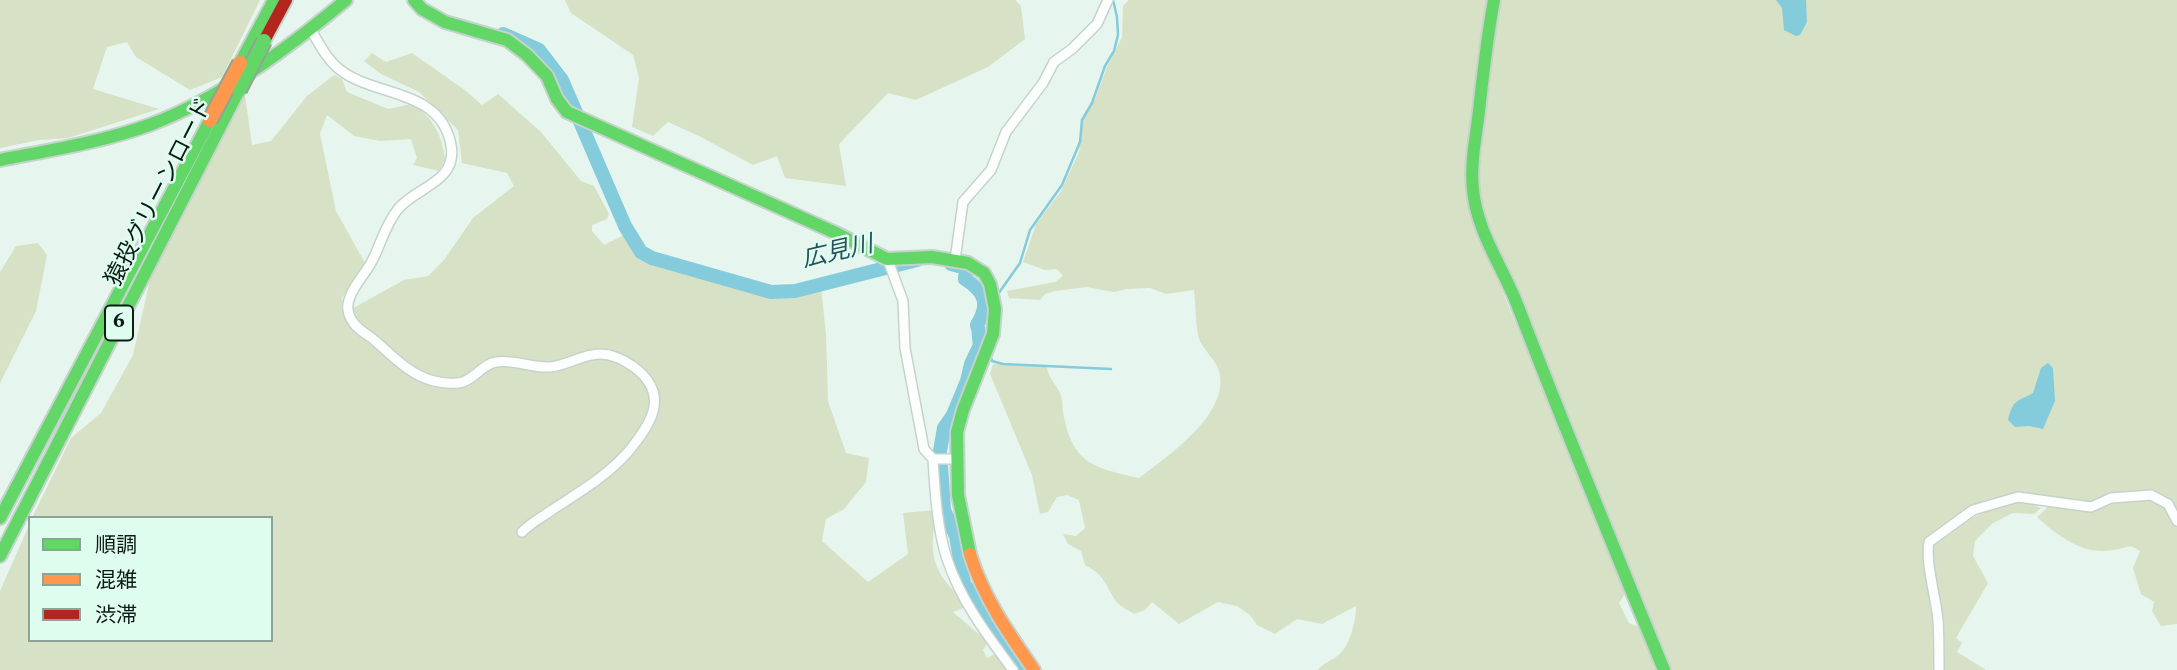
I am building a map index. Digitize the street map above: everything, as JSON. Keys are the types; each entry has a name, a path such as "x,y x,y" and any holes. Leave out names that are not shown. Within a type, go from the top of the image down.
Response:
{"street":[{"name":"猿投グリーンロード","path":"0,519 274,0"},
{"name":"猿投グリーンロード","path":"0,556 286,0"},
{"path":"0,160 102,139 170,116 258,67 311,30 346,0"},
{"path":"414,0 422,9 445,22 507,40 517,47 547,76 557,99 567,112 838,234 889,265 903,301 905,348 924,449 935,459 954,459"},
{"path":"955,260 962,202 991,170 1006,132 1043,83 1054,62 1073,49 1097,24 1108,0"},
{"path":"1494,0 1475,141 1473,190 1478,215 1664,670"},
{"path":"311,30 329,60 344,72 412,98 431,110 445,128 451,143 452,157 449,167 433,185 407,199 395,213 372,261 350,296 348,309 356,326 408,369 435,381 465,382 487,365 497,361 551,367 600,354 620,359 633,367 646,377 652,387 656,399 655,408 644,431 627,453 580,491 547,514 536,518 522,532"},
{"path":"889,265 917,256 955,260 968,263 984,273 990,284 993,334 957,432 954,459 960,512 972,564 1006,629 1034,670"},
{"path":"935,459 941,533 947,559 969,608 1013,670"},
{"path":"1939,670 1938,619 1927,553 1929,542 1966,514 2018,497 2091,507 2111,498 2151,495 2168,504 2177,521"}],"green space":[{"path":"0,0 260,0 222,77 190,90 136,57 127,42 107,47 93,89 159,109 68,138 39,140 0,148"},
{"path":"565,0 1015,0 1021,6 1025,39 988,67 916,100 888,93 839,144 846,186 785,178 777,156 753,165 668,122 653,136 632,127 639,78 633,55 571,13"},
{"path":"1129,0 1488,0 1470,137 1476,228 1627,591 1619,603 1629,623 1643,629 1660,670 1318,670 1345,647 1355,619 1356,606 1322,624 1297,619 1275,634 1257,625 1250,615 1237,606 1218,602 1179,624 1152,602 1145,610 1134,614 1117,602 1100,576 1085,565 1081,551 1068,544 1063,534 1076,536 1085,528 1079,500 1067,495 1057,497 1048,512 1040,514 1032,475 990,374 993,364 1047,367 1060,392 1067,429 1079,453 1109,471 1139,478 1180,446 1207,418 1216,402 1220,387 1218,367 1199,338 1194,290 1166,294 1150,288 1114,292 1087,287 1055,291 1045,294 1040,300 1009,298 1007,291 1055,282 1063,276 1057,269 1045,270 1023,262 1036,224 1061,191 1079,152 1083,120 1122,37 1123,6"},
{"path":"1498,0 2177,0 2177,624 2161,626 2152,611 2154,602 2141,594 2133,568 2140,551 2131,546 2103,551 2076,545 2037,517 2047,508 2033,494 2019,495 1977,505 1952,519 1930,537 1935,670 1669,670 1602,503 1563,416 1482,212 1476,132"},
{"path":"372,53 386,62 412,53 482,105 498,94 541,132 581,181 594,186 609,214 607,219 592,225 592,231 604,245 626,234 638,254 651,260 768,295 786,295 821,288 826,334 828,401 846,453 869,458 866,482 844,509 826,519 822,541 868,582 908,554 903,513 936,510 933,544 935,562 945,581 954,591 958,588 966,607 953,612 988,642 983,650 987,658 997,653 1010,670 0,670 0,591 28,528 28,642 273,642 273,516 33,516 71,438 101,413 133,355 151,275 245,95 252,145 271,141 307,96 334,75 342,79 347,92 388,109 412,104 426,115 439,134 445,159 439,171 413,165 417,158 411,139 380,141 354,136 327,115 320,134 336,211 365,263 342,298 343,308 355,307 404,280 428,276 444,260 473,218 514,186 507,173 462,163 458,130 419,92 381,74 364,61"},
{"path":"38,243 47,255 36,311 0,383 0,272 16,246"},
{"path":"2027,501 2041,508 2034,514 2013,513 1993,523 1975,541 1973,556 1988,583 1956,638 1962,643 1957,652 1986,670 1941,670 1937,589 1929,555 1933,543 1971,518"}],"water":[{"path":"1776,0 1806,0 1807,22 1800,35 1796,36 1784,30 1782,8"},
{"path":"2048,363 2053,368 2055,401 2043,429 2015,427 2008,420 2012,408 2016,402 2033,393 2041,368"}],"waterway":[{"path":"996,297 1020,263 1030,230 1062,185 1080,142 1082,120 1092,103 1118,35 1113,0"},
{"name":"広見川","path":"503,34 539,50 562,80 625,226 641,252 652,258 771,292 795,291 917,260"},
{"name":"広見川","path":"951,264 966,268 965,279 981,294 984,305 977,325 980,345 953,415 944,428 940,451 944,510 956,536 964,584 1018,670"},
{"path":"990,355 992,361 1003,364 1111,369"}],"traffic: fast":[{"path":"240,63 274,0"},
{"path":"0,160 115,136 179,113 254,70 346,0"},
{"path":"414,0 422,9 445,22 507,40 527,55 547,76 557,99 567,112 838,234 887,259 932,257 968,263 984,273 990,284 995,309 993,334 957,432 958,495 970,554"},
{"path":"1494,0 1473,160 1475,205 1664,670"},
{"path":"239,90 264,41"},
{"path":"0,556 239,90"},
{"path":"0,518 210,120"}],"traffic: slow":[{"path":"210,120 240,63"},
{"path":"970,554 989,600 1034,670"}],"traffic: jam":[{"path":"264,41 286,0"}]}
